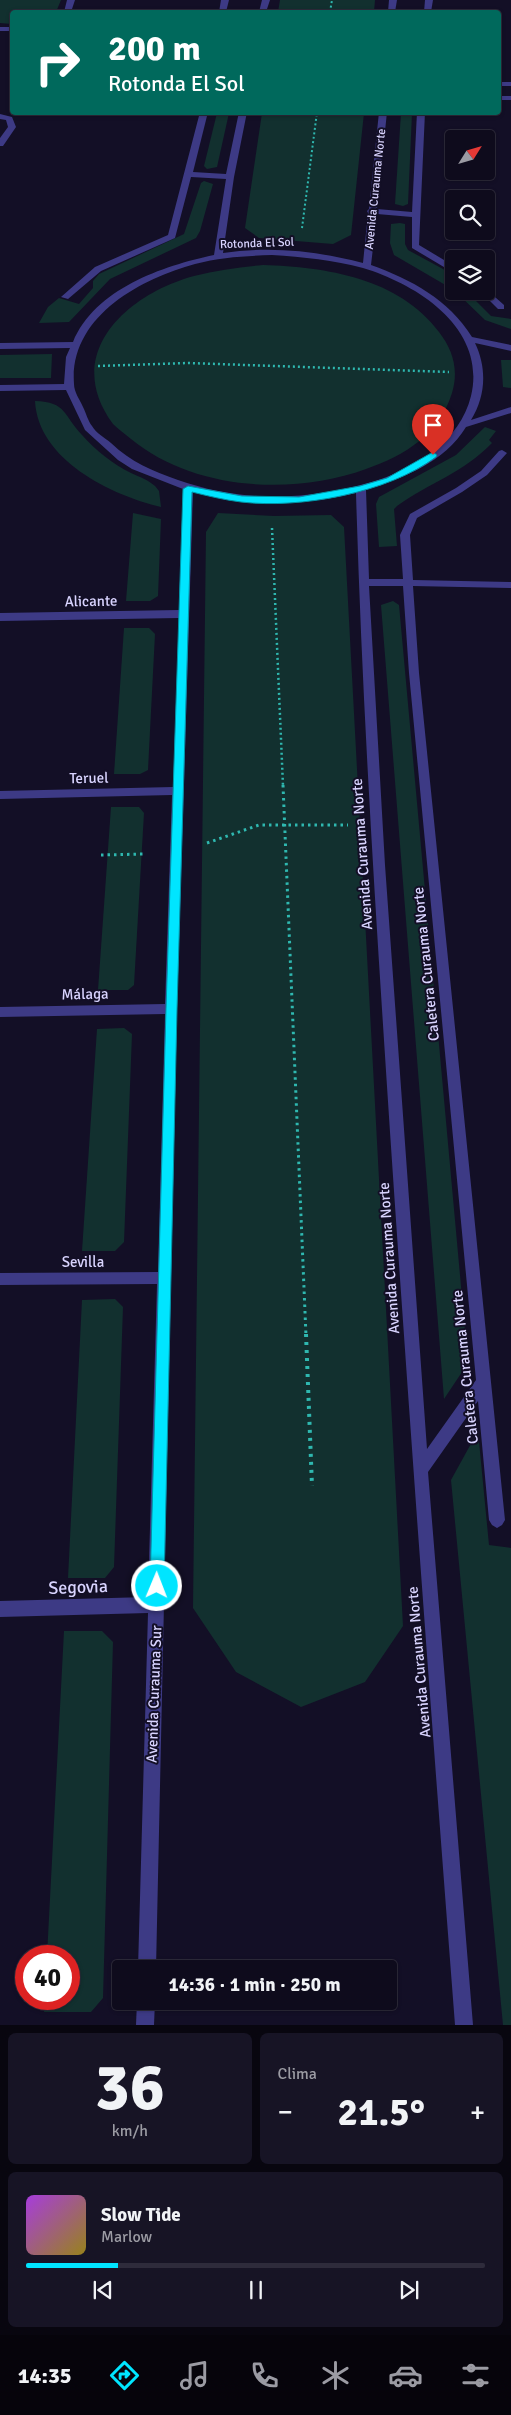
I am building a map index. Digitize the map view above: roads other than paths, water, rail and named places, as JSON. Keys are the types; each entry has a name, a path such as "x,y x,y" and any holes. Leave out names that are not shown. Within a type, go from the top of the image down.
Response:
{"street":[{"path":"65,296 98,268 172,236 203,115"},
{"path":"218,256 230,177 242,115"},
{"name":"Avenida Curauma Norte","path":"366,266 384,115"},
{"path":"421,115 416,249 445,265"},
{"path":"0,116 9,119 12,127 0,144"},
{"path":"189,174 230,177"},
{"path":"371,211 416,215"},
{"name":"Rotonda El Sol","path":"246,253 298,253 345,260 400,279 429,296 452,316 469,339 479,373 478,390 473,408 464,425 446,446 420,464 390,480 361,488 299,500 242,499 188,489 128,463 88,428 70,387 69,366 75,345 90,320 114,298 144,279 180,265 218,256 246,253"},
{"path":"493,300 500,307"},
{"path":"469,339 511,348"},
{"path":"0,346 75,345"},
{"path":"0,388 70,387"},
{"path":"464,425 511,410"},
{"name":"Caletera Curauma Norte","path":"497,1520 415,683 405,535 413,516 459,490 484,473 502,453"},
{"name":"Avenida Curauma Norte","path":"361,488 363,582 376,825 420,1471 464,2025"},
{"name":"Avenida Curauma Sur","path":"147,1960 171,1009 188,489"},
{"path":"363,582 511,585"},
{"name":"Alicante","path":"0,617 183,614"},
{"name":"Teruel","path":"0,795 179,792"},
{"name":"Málaga","path":"0,1012 171,1009"},
{"name":"Sevilla","path":"0,1279 165,1278"},
{"path":"420,1471 483,1382"},
{"name":"Segovia","path":"0,1609 157,1605"},
{"path":"145,2025 146,2010"}]}
